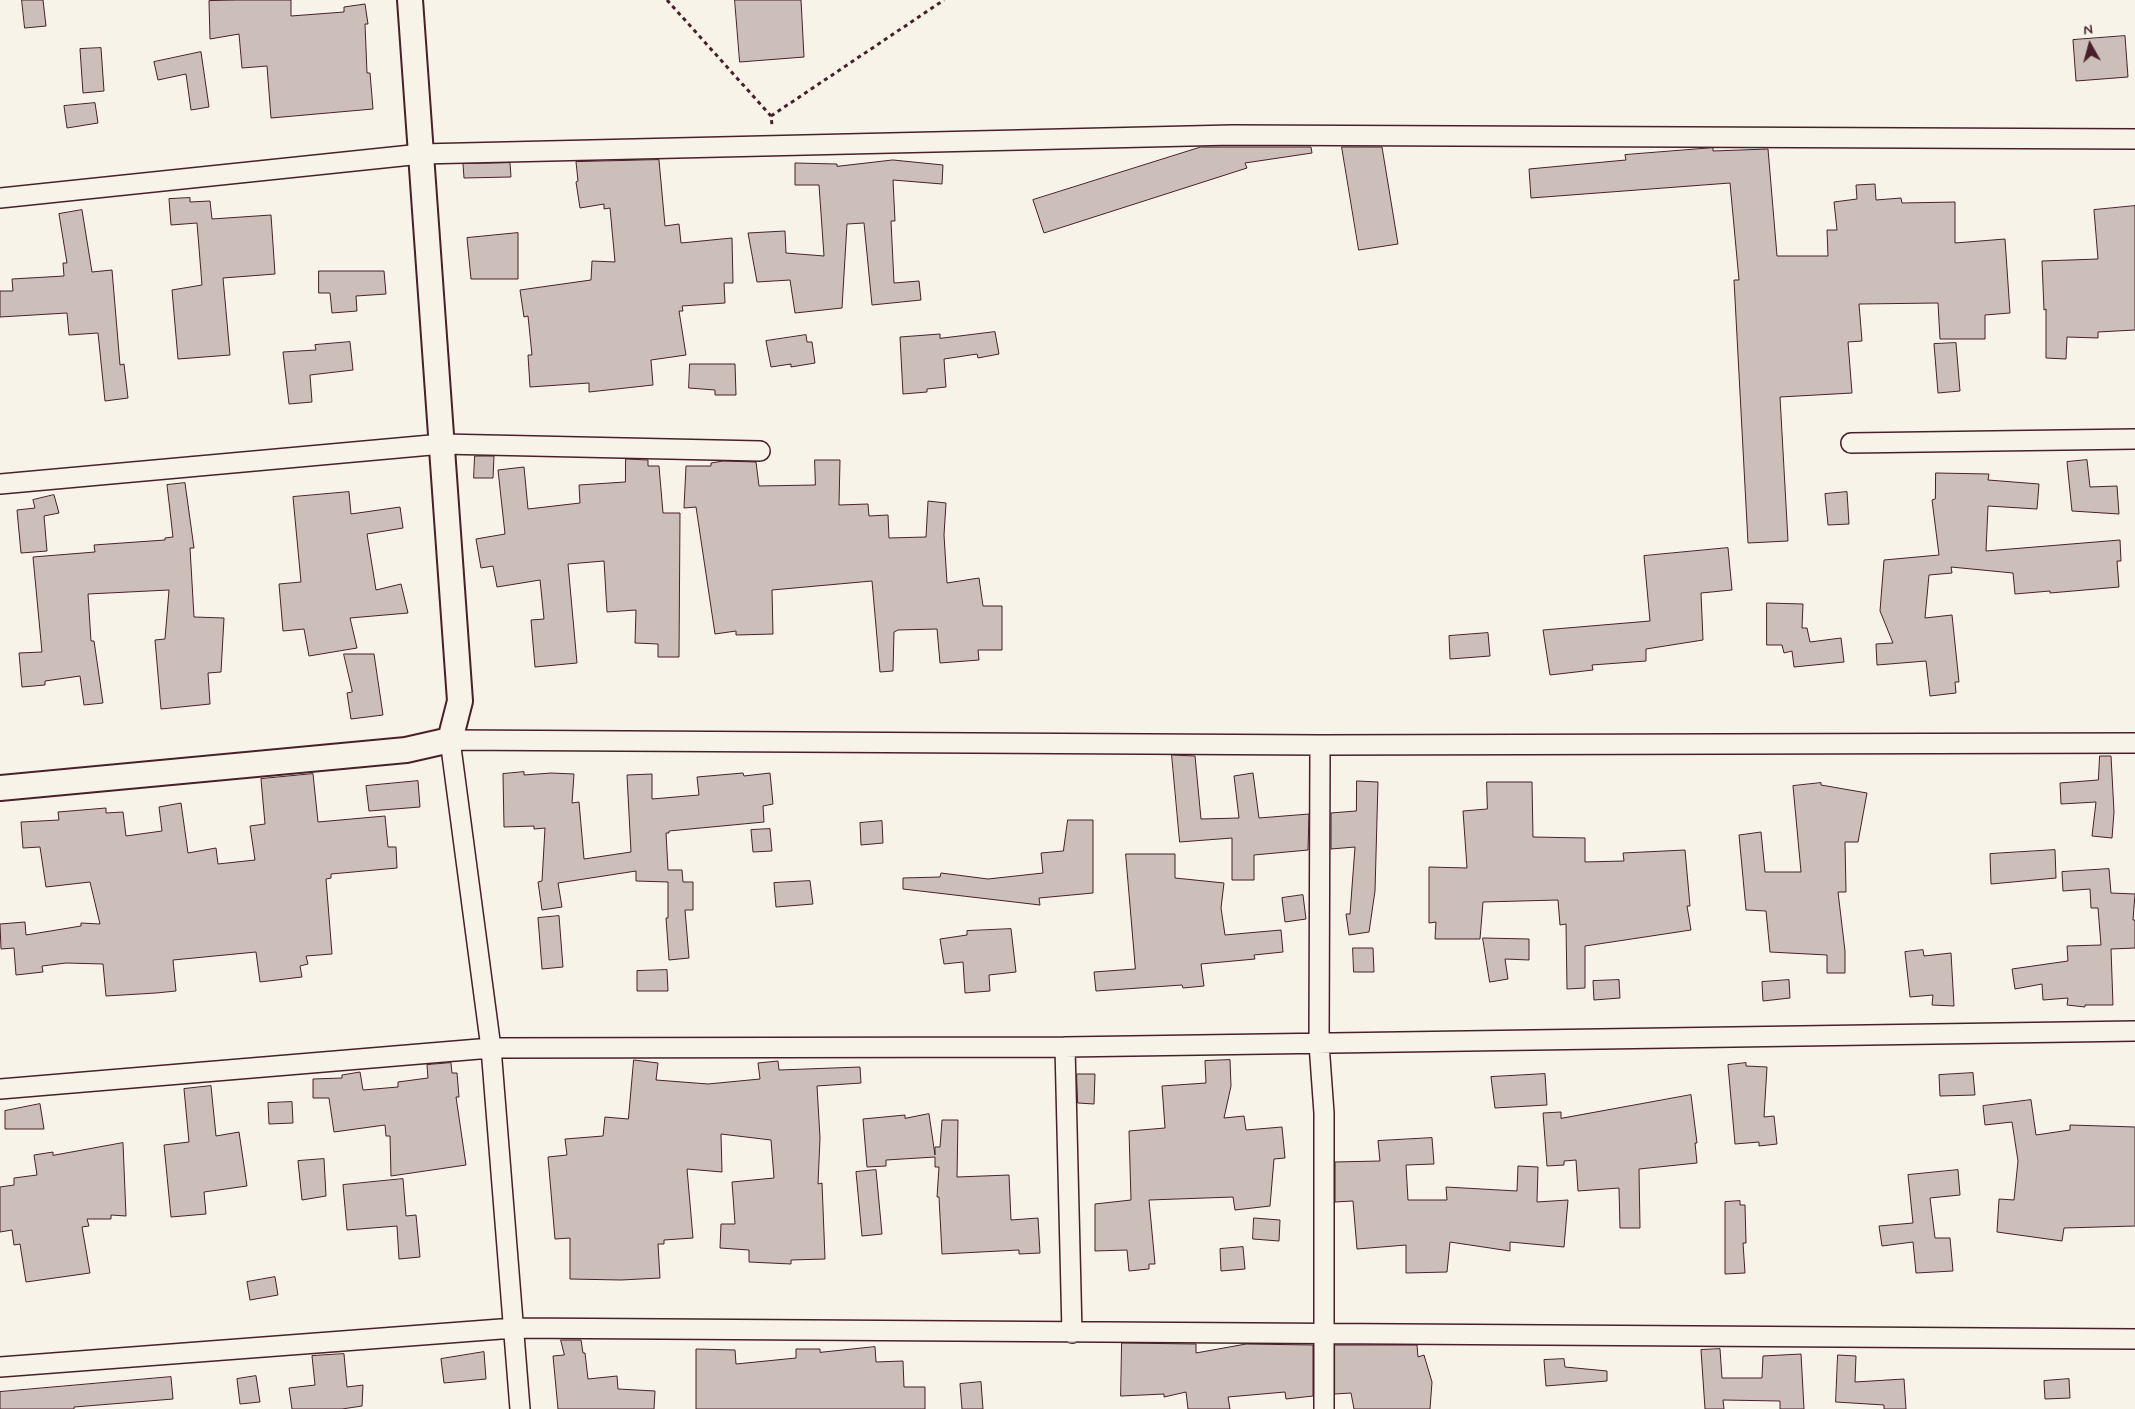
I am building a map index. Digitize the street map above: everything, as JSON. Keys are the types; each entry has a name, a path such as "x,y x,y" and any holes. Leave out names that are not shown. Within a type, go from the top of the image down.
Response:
{"street":[{"path":"410,0 460,701 450,740 491,1048 520,1409"},
{"path":"0,198 421,154 1232,135 2135,138"},
{"path":"1851,442 2135,439"},
{"path":"0,484 442,444 760,451"},
{"path":"0,788 406,750 450,740 1320,745 2135,743"},
{"path":"1320,745 1319,1044 1324,1114 1326,1335 1324,1409"},
{"path":"0,1089 491,1048 1065,1047 2135,1031"},
{"path":"1065,1047 1072,1333"},
{"path":"0,1367 514,1328 2135,1339"}],"path":[{"path":"667,0 771,116 944,0"}],"building":[{"path":"22,0 43,0 46,26 25,28"},
{"path":"291,0 291,16 344,12 344,7 365,4 368,24 365,24 367,73 370,73 373,109 271,118 267,66 242,68 239,34 210,39 209,1"},
{"path":"735,0 801,0 804,57 740,62"},
{"path":"2125,36 2128,77 2076,81 2073,40"},
{"path":"101,48 104,91 83,93 80,49"},
{"path":"201,52 209,107 191,110 186,74 158,80 154,62"},
{"path":"95,103 98,123 67,128 64,106"},
{"path":"1201,147 1311,147 1312,153 1245,163 1247,168 1044,233 1033,200"},
{"path":"1342,147 1382,147 1398,244 1359,250"},
{"path":"1713,148 1713,151 1768,149 1777,256 1828,256 1827,230 1837,230 1834,202 1857,199 1856,185 1875,184 1876,200 1901,198 1902,203 1955,202 1955,243 2005,239 2010,313 1985,315 1985,339 1940,339 1938,303 1859,304 1862,341 1848,342 1852,393 1780,397 1788,541 1748,543 1734,280 1739,280 1730,183 1531,198 1529,169 1626,160 1625,155"},
{"path":"659,160 665,226 679,224 681,243 732,238 733,283 724,283 725,303 682,306 683,311 679,311 686,355 651,360 653,385 589,392 589,383 530,387 528,355 532,355 528,316 524,317 520,290 591,280 592,261 615,262 610,208 604,209 604,204 580,208 576,182 578,181 576,162"},
{"path":"893,160 943,165 942,184 893,180 895,221 891,221 894,283 919,281 921,300 872,305 864,223 847,224 842,308 795,313 790,280 757,282 748,233 785,231 786,253 824,256 819,185 795,185 795,163 837,164 837,166"},
{"path":"510,163 511,177 464,178 463,164"},
{"path":"190,198 190,202 210,201 212,219 271,215 275,274 223,278 230,355 178,359 172,290 202,285 197,223 171,225 169,199"},
{"path":"2135,206 2135,330 2098,332 2098,338 2067,337 2066,359 2046,358 2046,309 2044,310 2042,261 2098,259 2094,210"},
{"path":"82,210 92,272 112,270 120,365 124,364 128,398 105,401 98,333 69,335 67,313 0,317 0,291 13,291 12,279 64,276 63,263 67,263 59,214"},
{"path":"518,233 518,279 471,279 467,238"},
{"path":"319,271 384,271 386,294 356,296 357,311 332,313 330,293 319,293"},
{"path":"995,332 999,354 978,358 977,354 944,359 946,387 927,389 927,392 903,394 900,337 940,334 940,338"},
{"path":"806,335 807,342 812,342 815,363 791,367 791,364 771,367 766,341"},
{"path":"350,342 353,370 310,375 312,402 289,404 283,352 316,350 315,345"},
{"path":"1956,343 1960,391 1938,393 1934,344"},
{"path":"690,364 735,364 736,395 715,395 715,390 689,388"},
{"path":"475,456 494,456 493,478 474,478"},
{"path":"626,459 648,460 648,466 659,466 663,513 680,513 679,657 658,657 658,644 635,643 636,610 607,612 604,561 568,564 577,663 535,667 531,620 544,619 540,580 497,587 493,566 481,568 476,539 505,534 498,470 524,467 528,509 580,503 579,485 625,482"},
{"path":"815,460 840,460 839,505 868,504 869,516 888,515 889,538 926,537 928,501 946,503 944,535 947,583 979,578 983,606 1002,606 1002,650 978,650 979,660 940,663 937,629 898,630 894,632 893,671 880,672 872,581 772,590 773,634 736,635 736,631 715,634 696,507 684,508 686,466 711,466 711,463 723,461 756,462 759,486 815,485"},
{"path":"2087,460 2090,487 2117,486 2119,514 2072,511 2067,462"},
{"path":"1936,473 1989,474 1988,480 2039,484 2037,509 1988,506 1986,551 2120,540 2121,561 2117,561 2119,587 2050,593 2050,591 2015,594 2013,573 1951,567 1952,573 1929,575 1925,618 1952,615 1959,682 1955,682 1956,693 1930,696 1926,661 1877,665 1876,644 1893,643 1880,611 1884,560 1939,555 1932,500 1935,499"},
{"path":"185,483 194,548 190,548 194,617 224,618 221,672 208,673 210,704 161,709 155,640 165,639 169,590 88,594 91,641 94,641 103,703 84,705 80,676 45,681 45,685 22,687 19,653 42,652 33,557 95,552 94,545 165,540 165,538 173,537 167,485"},
{"path":"349,492 351,514 400,507 403,528 367,534 376,590 401,584 408,613 350,618 357,648 309,656 304,629 283,631 279,584 301,582 293,497"},
{"path":"1847,492 1849,524 1828,525 1825,494"},
{"path":"54,495 59,513 44,516 47,551 21,553 17,510 35,508 33,500"},
{"path":"1728,548 1732,590 1701,593 1703,640 1646,649 1646,661 1592,665 1593,670 1550,675 1543,630 1650,621 1644,556"},
{"path":"1767,603 1803,604 1802,628 1807,628 1810,642 1841,638 1844,662 1794,667 1792,651 1784,653 1782,645 1767,645"},
{"path":"1488,633 1490,656 1450,659 1449,636"},
{"path":"344,654 374,654 383,715 351,719 347,693 352,692"},
{"path":"1172,755 1195,756 1201,819 1239,818 1234,776 1253,773 1259,818 1309,814 1308,850 1254,855 1254,880 1232,880 1232,838 1180,842"},
{"path":"2100,756 2111,756 2114,812 2112,838 2092,836 2096,802 2061,804 2060,783 2098,780"},
{"path":"524,772 524,775 574,774 572,803 579,802 584,859 631,852 627,775 652,774 652,799 699,795 697,777 743,773 744,776 770,773 773,804 763,806 764,822 669,831 669,833 666,833 668,870 682,870 683,882 693,882 693,910 685,910 689,958 669,960 666,918 668,918 668,882 636,881 636,871 558,883 562,907 542,910 538,882 542,881 545,828 534,829 534,826 504,827 503,774"},
{"path":"313,774 318,822 385,816 388,847 396,847 397,868 331,874 331,878 326,879 332,954 306,956 308,964 300,966 302,977 260,982 256,952 173,960 176,991 156,993 106,996 103,964 66,963 42,966 43,972 16,975 14,948 1,949 0,924 25,922 26,935 81,926 81,923 100,924 90,882 46,887 40,847 23,848 21,822 59,820 58,812 106,808 106,813 123,812 126,836 162,831 159,807 181,803 188,853 216,848 218,864 255,860 250,826 265,824 261,779"},
{"path":"418,781 420,807 369,811 366,786"},
{"path":"1357,781 1378,782 1375,891 1369,932 1349,935 1346,914 1350,914 1355,847 1331,849 1331,813 1356,811"},
{"path":"1487,782 1532,782 1533,837 1585,838 1585,862 1624,861 1623,853 1685,850 1690,906 1687,906 1691,930 1585,946 1585,988 1567,989 1566,924 1560,925 1558,900 1483,902 1480,939 1435,939 1436,922 1429,923 1429,867 1467,868 1463,811 1487,809"},
{"path":"1821,783 1821,785 1867,793 1858,842 1845,842 1846,892 1838,892 1845,951 1845,973 1827,973 1827,955 1770,952 1766,911 1746,910 1739,835 1761,832 1765,872 1801,872 1793,786"},
{"path":"1068,820 1093,820 1093,893 1039,898 1040,905 903,889 903,878 940,877 941,873 988,879 1043,873 1041,853 1063,851"},
{"path":"882,821 883,843 861,845 860,823"},
{"path":"770,829 772,851 753,852 751,830"},
{"path":"2055,850 2056,878 1991,884 1990,854"},
{"path":"1126,854 1175,854 1175,878 1224,883 1221,908 1225,935 1281,930 1283,952 1254,955 1255,959 1201,964 1204,986 1183,988 1182,985 1096,991 1094,972 1135,969"},
{"path":"2109,869 2111,893 2135,894 2133,920 2135,920 2135,948 2111,949 2113,1005 2085,1005 2085,1007 2067,1005 2068,998 2043,1000 2042,984 2015,989 2012,969 2068,961 2067,946 2101,945 2098,908 2091,908 2090,889 2063,891 2062,872"},
{"path":"810,881 813,904 776,907 774,883"},
{"path":"1303,895 1306,919 1285,922 1282,898"},
{"path":"559,916 563,967 542,969 538,918"},
{"path":"1011,929 1016,972 989,975 990,991 965,993 963,962 944,964 940,939 967,935 967,931"},
{"path":"1483,938 1529,939 1529,960 1505,959 1508,979 1490,982"},
{"path":"1353,948 1373,948 1374,972 1354,972"},
{"path":"1923,950 1924,956 1951,953 1954,1006 1932,1005 1933,995 1910,997 1905,952"},
{"path":"667,970 668,991 637,991 637,971"},
{"path":"1619,980 1620,998 1594,1000 1593,981"},
{"path":"1789,980 1790,998 1763,1001 1762,982"},
{"path":"634,1060 658,1063 656,1080 708,1084 760,1079 758,1063 778,1061 779,1070 860,1067 861,1083 817,1086 820,1138 818,1184 822,1183 825,1259 791,1260 791,1264 749,1262 749,1250 720,1248 721,1224 735,1224 732,1182 774,1178 771,1140 721,1134 722,1172 687,1169 693,1238 664,1240 664,1244 658,1244 660,1278 621,1280 570,1279 570,1238 555,1239 548,1157 567,1155 565,1139 603,1136 605,1117 628,1119"},
{"path":"1230,1060 1231,1086 1224,1118 1244,1116 1246,1130 1282,1127 1285,1158 1274,1159 1270,1206 1235,1210 1233,1197 1149,1200 1155,1264 1149,1264 1149,1269 1129,1271 1127,1250 1095,1251 1095,1204 1131,1200 1129,1131 1165,1128 1162,1086 1206,1083 1205,1061"},
{"path":"451,1063 452,1073 457,1073 459,1097 456,1097 466,1165 391,1176 390,1136 386,1136 385,1125 334,1132 329,1098 313,1098 313,1079 342,1078 342,1075 360,1072 363,1090 398,1087 398,1082 428,1078 427,1065"},
{"path":"1746,1063 1746,1066 1767,1067 1764,1117 1774,1116 1777,1144 1759,1146 1759,1142 1735,1144 1728,1065"},
{"path":"1973,1073 1975,1095 1940,1096 1939,1075"},
{"path":"1077,1074 1095,1074 1094,1104 1078,1103"},
{"path":"1545,1074 1547,1105 1495,1108 1491,1077"},
{"path":"211,1086 216,1136 239,1132 247,1186 204,1192 206,1214 171,1217 164,1145 189,1142 184,1089"},
{"path":"1691,1095 1697,1143 1695,1143 1697,1163 1639,1169 1640,1228 1620,1228 1619,1188 1578,1191 1576,1160 1564,1161 1564,1165 1547,1166 1543,1113 1561,1112 1561,1118"},
{"path":"2031,1100 2036,1135 2070,1130 2070,1125 2135,1127 2135,1226 2064,1228 2062,1241 1997,1232 1999,1199 2014,1200 2018,1161 2012,1122 1985,1125 1983,1106"},
{"path":"292,1102 293,1123 269,1124 268,1103"},
{"path":"40,1104 44,1129 5,1129 5,1111"},
{"path":"929,1114 935,1155 935,1147 940,1147 942,1120 958,1120 957,1177 1009,1175 1011,1220 1038,1218 1040,1253 1019,1254 1019,1250 942,1254 939,1197 937,1197 939,1167 935,1167 935,1157 886,1160 886,1166 867,1167 863,1119 905,1115 905,1118"},
{"path":"1432,1138 1434,1164 1406,1165 1408,1200 1447,1200 1446,1187 1517,1191 1518,1166 1538,1167 1537,1202 1568,1200 1564,1247 1510,1242 1510,1251 1450,1242 1447,1272 1406,1273 1406,1245 1357,1249 1353,1201 1335,1202 1335,1162 1380,1161 1378,1141"},
{"path":"123,1143 126,1216 111,1215 111,1219 87,1219 89,1226 82,1227 90,1273 26,1282 20,1244 14,1245 12,1230 0,1232 0,1187 14,1185 14,1178 37,1175 34,1155 53,1152 53,1155"},
{"path":"324,1159 326,1196 302,1200 298,1161"},
{"path":"876,1170 882,1234 862,1236 856,1172"},
{"path":"1958,1170 1960,1195 1930,1198 1935,1238 1950,1238 1953,1271 1916,1273 1913,1242 1882,1246 1879,1226 1913,1223 1908,1175"},
{"path":"403,1179 406,1216 416,1215 420,1257 399,1259 397,1226 347,1230 343,1185"},
{"path":"1740,1201 1740,1205 1745,1205 1746,1243 1743,1243 1745,1273 1725,1274 1725,1202"},
{"path":"1254,1218 1280,1220 1279,1241 1253,1239"},
{"path":"1243,1247 1245,1269 1221,1271 1220,1249"},
{"path":"275,1277 278,1295 250,1300 247,1282"},
{"path":"561,1340 581,1340 583,1353 585,1353 588,1379 617,1376 618,1389 655,1391 654,1409 558,1409 553,1356 564,1355"},
{"path":"1122,1343 1196,1344 1196,1353 1246,1344 1313,1345 1313,1396 1286,1399 1285,1392 1228,1397 1230,1409 1188,1409 1186,1392 1164,1397 1164,1394 1121,1396"},
{"path":"1335,1345 1417,1345 1418,1357 1424,1355 1432,1382 1430,1409 1354,1409 1351,1393 1335,1394"},
{"path":"875,1347 876,1362 903,1361 904,1387 925,1387 925,1409 696,1409 696,1349 735,1350 736,1364 796,1358 796,1349 820,1349 820,1352"},
{"path":"1720,1349 1722,1378 1762,1378 1763,1356 1801,1354 1804,1409 1780,1409 1780,1401 1723,1400 1724,1409 1705,1409 1701,1350"},
{"path":"484,1352 486,1379 444,1383 441,1359"},
{"path":"344,1354 347,1387 363,1385 362,1406 342,1409 292,1409 289,1388 315,1385 312,1356"},
{"path":"1838,1355 1856,1356 1855,1382 1904,1379 1906,1409 1884,1409 1884,1405 1836,1402"},
{"path":"1564,1359 1565,1367 1607,1371 1607,1381 1546,1386 1544,1360"},
{"path":"256,1376 260,1402 240,1404 237,1379"},
{"path":"171,1377 173,1399 74,1407 74,1409 0,1409 0,1392"},
{"path":"2069,1379 2070,1398 2045,1399 2044,1381"},
{"path":"981,1382 983,1409 962,1409 960,1384"}]}
